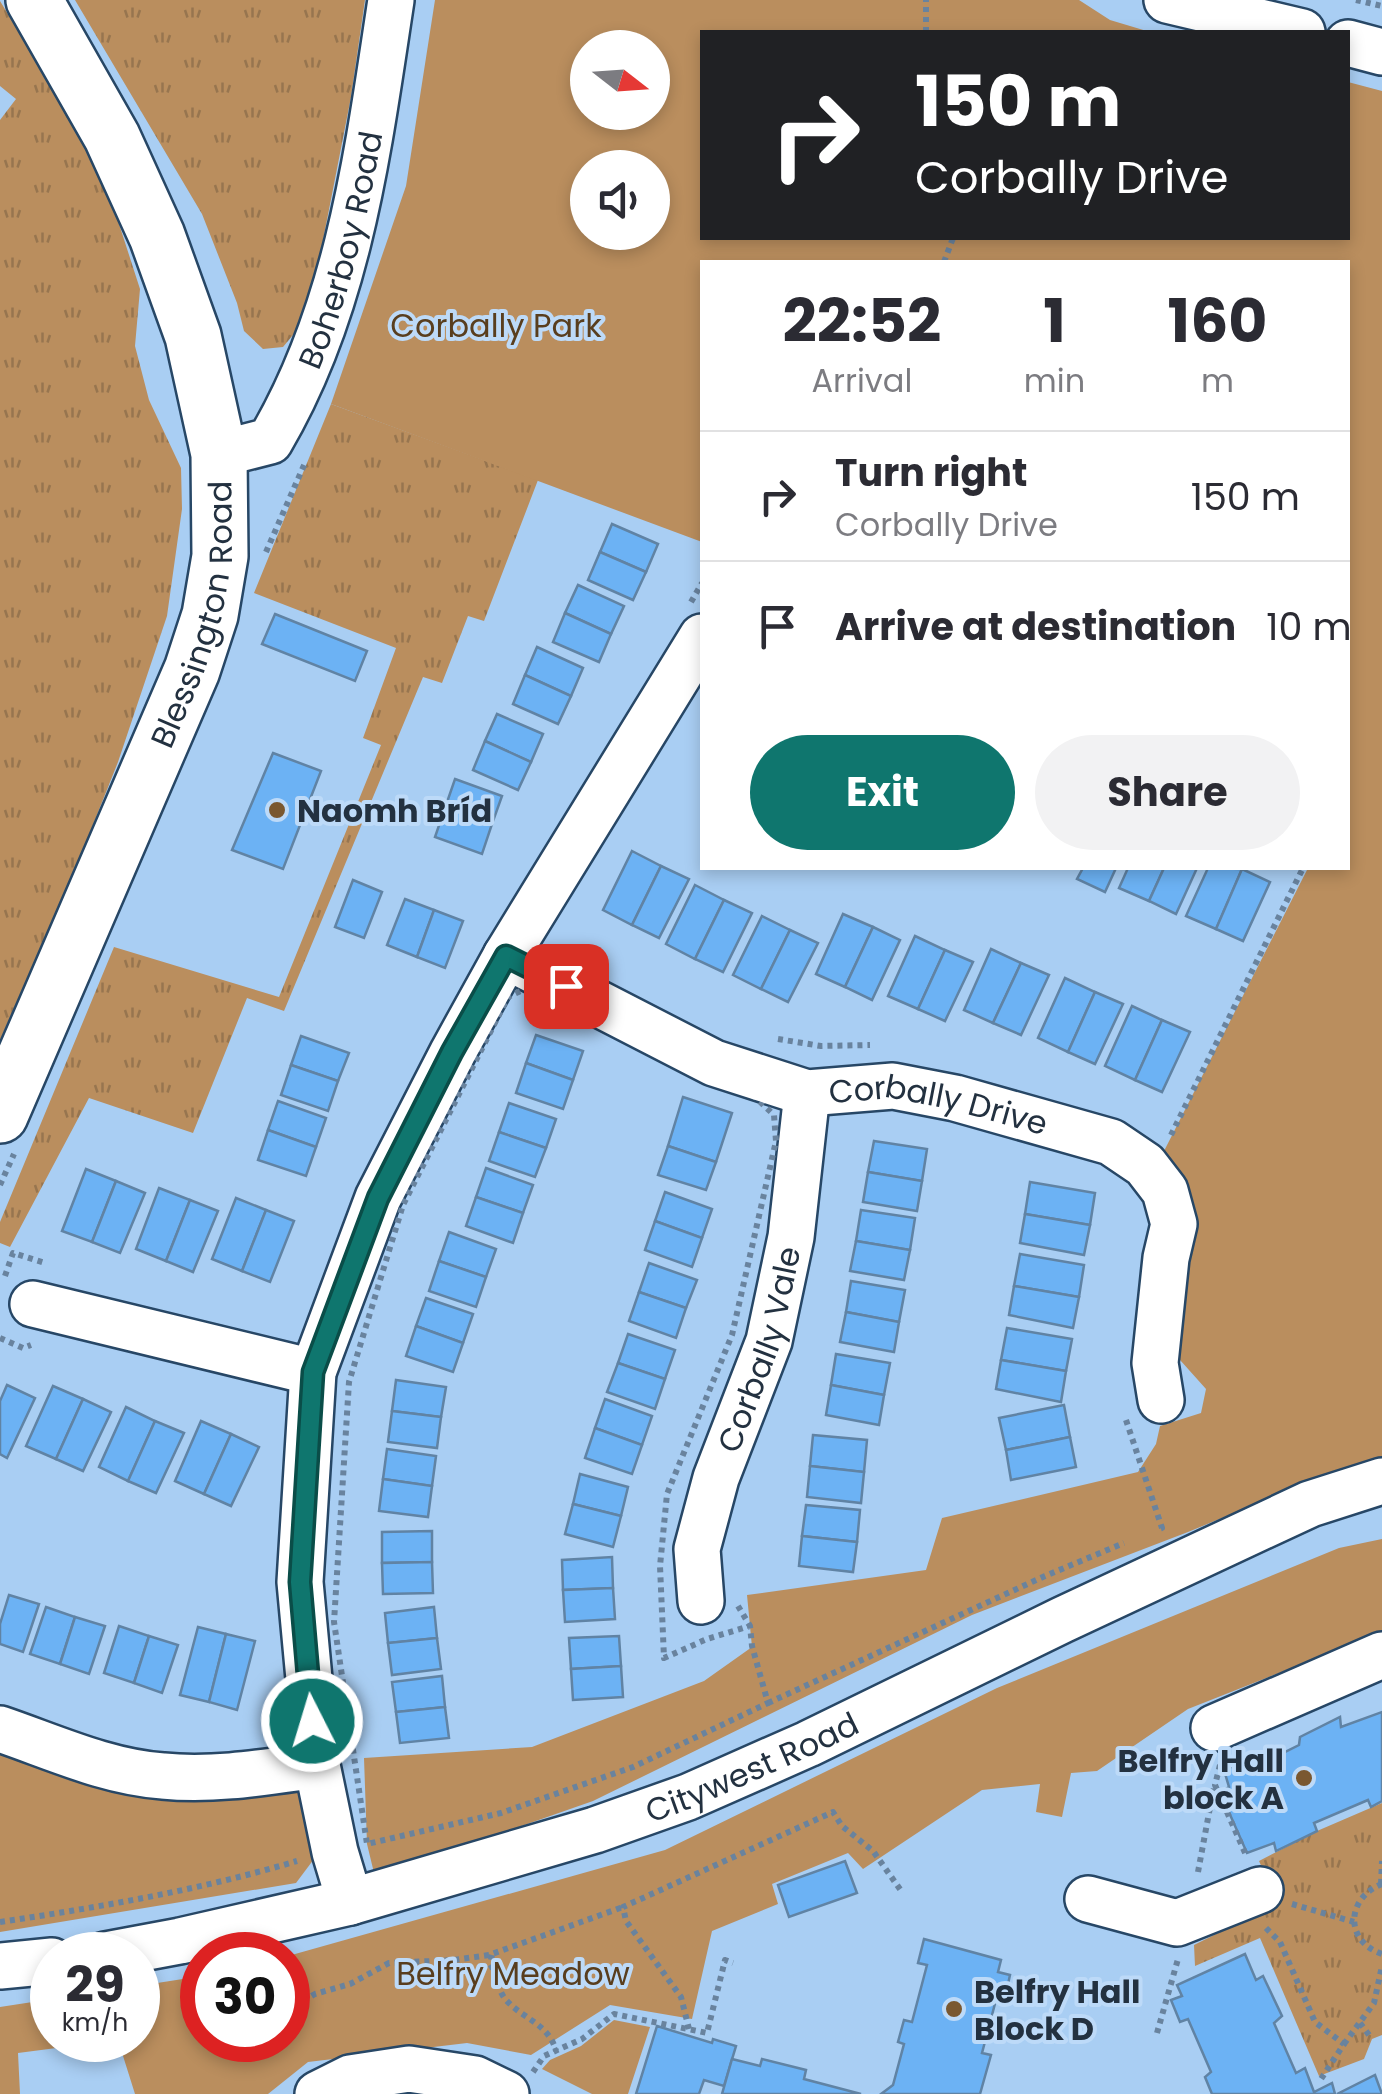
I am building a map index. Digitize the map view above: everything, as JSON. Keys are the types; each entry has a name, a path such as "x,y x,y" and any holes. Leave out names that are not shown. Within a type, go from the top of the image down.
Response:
{"main road":[{"name":"Blessington Road","path":"0,1115 192,670 210,615 220,556 219,454 193,336 158,236 112,137 34,0"}],"street":[{"name":"Boherboy Road","path":"219,454 270,441 303,376 354,224 391,0"},
{"path":"1168,0 1294,30"},
{"path":"1350,44 1382,52"},
{"path":"350,1902 317,1764 300,1582 313,1372 378,1198 452,1052 692,626"},
{"name":"Corbally Drive","path":"506,956 714,1063 808,1092 893,1086 955,1098 1111,1142 1144,1165 1165,1191 1174,1224 1166,1258 1155,1364 1143,1406"},
{"name":"Corbally Vale","path":"717,1599 697,1549 716,1478 769,1341 791,1237 808,1092"},
{"path":"31,1301 313,1372"},
{"name":"Citywest Road","path":"160,1945 350,1902 595,1830 688,1797 808,1744 1310,1504 1376,1485"},
{"path":"1214,1728 1382,1655"},
{"path":"0,1729 83,1760 161,1776 233,1777 317,1764"},
{"path":"1088,1899 1178,1923 1258,1889"},
{"path":"0,1966 30,1963"},
{"path":"318,2094 350,2078 409,2069 519,2084"}],"path":[{"path":"926,0 926,30"},
{"path":"1356,0 1382,6"},
{"path":"692,626 700,592"},
{"path":"1159,1138 1172,1135 1302,870"},
{"path":"750,1626 664,1658 660,1566 666,1494 732,1335 776,1141 774,1115 756,1097 546,992 527,988 508,997 403,1205 348,1382 334,1622 367,1844 502,1812 633,1767 1045,1576 1128,1542"},
{"path":"774,1038 821,1046 871,1045"},
{"path":"0,1338 23,1348 31,1301 13,1254 31,1301"},
{"path":"1143,1406 1132,1440 1162,1528 1145,1534"},
{"path":"717,1599 750,1626 768,1703"},
{"path":"1196,1878 1224,1749 1214,1728"},
{"path":"1214,1785 1315,2022 1344,2044"},
{"path":"310,1997 350,1984 388,1963 492,1954 622,1906 833,1812 842,1826 873,1850 902,1892"},
{"path":"0,1922 164,1894 301,1860"},
{"path":"1382,1862 1382,1884 1358,1902 1354,1922 1364,1944 1382,1954"},
{"path":"622,1906 626,1921 681,1997 689,2029"},
{"path":"492,1954 490,1964 504,1999 552,2037 556,2051"},
{"path":"519,2084 544,2056 582,2040 614,2014 707,2033 725,1960 733,1963"},
{"path":"1321,2079 1374,2003 1382,1966"},
{"path":"1360,2023 1372,2038"}],"green space":[{"path":"75,0 365,0 351,97 317,271 298,329 283,347 263,349 244,331 202,214"},
{"name":"Corbally Park","path":"435,0 1079,0 1110,20 1143,30 700,30 700,240 1350,240 1350,83 1382,91 1382,1465 1331,1473 972,1615 593,1801 375,1877 367,1844 364,1758 532,1747 704,1681 752,1647 747,1595 926,1570 942,1518 1138,1472 1156,1444 1160,1426 1201,1413 1206,1389 1172,1351 1193,1227 1183,1174 1163,1153 1307,870 1350,870 1350,260 700,260 700,541 331,404 406,186"},
{"path":"0,1 100,165 140,289 135,346 149,400 181,468 182,509 167,616 118,762 0,1040 0,120 16,99 0,86"},
{"path":"331,404 538,480 484,621 468,616 442,683 423,677 284,1011 247,998 193,1133 89,1098 10,1247 0,1243 0,1222 114,947 279,997 381,745 363,738 396,648 254,593"},
{"name":"Belfry Meadow","path":"1382,1539 1382,1632 1188,1709 1097,1771 1071,1773 1062,1817 1036,1812 1040,1784 982,1790 863,1869 848,1853 772,1884 778,1904 712,1931 692,2019 610,2005 531,2055 467,2043 310,2062 310,1950 665,1850 997,1688 1339,1548"},
{"path":"0,1724 84,1754 302,1763 317,1855 296,1883 0,1932"},
{"path":"1382,1803 1382,2035 1372,2039 1364,2059 1319,2076 1260,1938 1195,1966 1194,1945 1278,1903 1259,1861"},
{"name":"Belfry Meadow","path":"180,1979 180,2062 308,2062 268,2094 135,2094 125,2062 160,2062 160,1983"},
{"path":"30,2002 30,2051 18,2053 20,2094 0,2094 0,2007"},
{"path":"614,2020 650,2027 628,2094 592,2094 542,2069 550,2060 581,2046"}],"building":[{"path":"612,524 658,544 646,572 600,552"},
{"path":"600,552 646,572 633,600 588,580"},
{"path":"578,585 624,606 611,634 565,613"},
{"path":"565,613 611,634 599,662 553,642"},
{"path":"275,614 367,651 355,681 262,644"},
{"path":"537,647 583,668 571,696 525,675"},
{"path":"525,675 571,696 558,724 513,704"},
{"path":"497,714 543,734 531,762 485,741"},
{"path":"485,741 531,762 518,790 473,770"},
{"name":"Naomh Bríd","path":"273,753 321,771 283,869 232,850"},
{"path":"455,779 502,796 492,824 445,808"},
{"path":"445,808 492,824 482,854 435,837"},
{"path":"632,851 661,866 632,925 603,910"},
{"path":"661,866 689,879 659,938 632,925"},
{"path":"1082,870 1115,870 1105,892 1077,879"},
{"path":"1127,870 1163,870 1149,901 1119,888"},
{"path":"1163,870 1196,870 1176,914 1149,901"},
{"path":"1207,870 1242,870 1216,929 1186,916"},
{"path":"1242,870 1270,882 1243,941 1216,929"},
{"path":"353,880 382,892 364,938 335,927"},
{"path":"695,885 724,900 695,959 666,944"},
{"path":"405,899 434,910 417,957 387,945"},
{"path":"724,900 752,913 723,972 695,959"},
{"path":"434,910 463,921 445,968 417,957"},
{"path":"843,914 873,927 845,987 816,974"},
{"path":"762,916 790,930 761,989 733,975"},
{"path":"873,927 900,940 872,1000 845,987"},
{"path":"790,930 818,943 788,1002 761,989"},
{"path":"915,936 945,950 918,1009 888,996"},
{"path":"991,949 1021,963 993,1023 964,1010"},
{"path":"945,950 973,962 945,1021 918,1009"},
{"path":"1021,963 1049,975 1021,1035 993,1023"},
{"path":"1065,978 1095,992 1068,1052 1038,1038"},
{"path":"1095,992 1123,1004 1095,1064 1068,1052"},
{"path":"1132,1006 1162,1020 1135,1080 1105,1066"},
{"path":"1162,1020 1190,1032 1162,1092 1135,1080"},
{"path":"536,1035 583,1051 573,1080 526,1063"},
{"path":"301,1036 349,1053 338,1081 291,1065"},
{"path":"526,1063 573,1080 563,1109 516,1093"},
{"path":"291,1065 338,1081 328,1111 281,1095"},
{"path":"683,1097 732,1113 716,1162 668,1146"},
{"path":"278,1101 326,1118 316,1147 268,1130"},
{"path":"509,1103 556,1119 546,1148 499,1132"},
{"path":"268,1130 316,1147 306,1176 258,1160"},
{"path":"499,1132 546,1148 535,1177 489,1161"},
{"path":"874,1141 927,1149 922,1181 868,1172"},
{"path":"668,1146 716,1162 706,1190 658,1175"},
{"path":"486,1168 533,1185 523,1213 476,1197"},
{"path":"86,1169 116,1181 92,1242 62,1231"},
{"path":"868,1172 922,1181 917,1211 863,1202"},
{"path":"116,1181 145,1193 120,1253 92,1242"},
{"path":"1030,1182 1095,1193 1090,1225 1025,1214"},
{"path":"159,1188 190,1200 166,1261 136,1249"},
{"path":"665,1192 712,1209 702,1238 655,1221"},
{"path":"476,1197 523,1213 513,1243 466,1226"},
{"path":"236,1198 266,1210 242,1271 212,1259"},
{"path":"190,1200 218,1211 193,1272 166,1261"},
{"path":"266,1210 294,1221 270,1282 242,1271"},
{"path":"861,1210 915,1218 910,1250 856,1241"},
{"path":"1025,1214 1090,1225 1084,1255 1020,1243"},
{"path":"655,1221 702,1238 692,1267 645,1250"},
{"path":"449,1232 496,1249 486,1277 439,1261"},
{"path":"856,1241 910,1250 904,1280 850,1271"},
{"path":"1020,1254 1084,1265 1079,1297 1014,1286"},
{"path":"439,1261 486,1277 476,1307 429,1291"},
{"path":"649,1263 697,1280 686,1308 639,1292"},
{"path":"851,1281 905,1290 899,1322 846,1312"},
{"path":"1014,1286 1079,1297 1073,1328 1009,1315"},
{"path":"639,1292 686,1308 676,1338 629,1321"},
{"path":"426,1298 473,1314 463,1343 416,1326"},
{"path":"846,1312 899,1322 894,1352 840,1342"},
{"path":"416,1326 463,1343 453,1372 406,1356"},
{"path":"1007,1328 1072,1339 1066,1371 1001,1360"},
{"path":"628,1334 675,1350 665,1379 618,1363"},
{"path":"836,1354 890,1363 884,1395 831,1385"},
{"path":"1001,1360 1066,1371 1061,1402 996,1389"},
{"path":"618,1363 665,1379 655,1409 607,1392"},
{"path":"396,1380 446,1387 441,1417 392,1411"},
{"path":"7,1385 35,1398 7,1458 0,1454 0,1401"},
{"path":"831,1385 884,1395 879,1425 826,1415"},
{"path":"53,1386 83,1399 56,1459 26,1446"},
{"path":"83,1399 111,1412 83,1471 56,1459"},
{"path":"605,1399 652,1416 642,1445 595,1428"},
{"path":"1064,1405 1070,1437 1006,1450 999,1418"},
{"path":"126,1407 155,1421 128,1481 99,1467"},
{"path":"392,1411 441,1417 437,1448 388,1442"},
{"path":"155,1421 184,1433 156,1493 128,1481"},
{"path":"201,1421 231,1434 204,1494 175,1481"},
{"path":"595,1428 642,1445 632,1474 585,1458"},
{"path":"231,1434 259,1447 231,1506 204,1494"},
{"path":"813,1435 867,1440 864,1472 810,1466"},
{"path":"1070,1437 1076,1467 1011,1480 1006,1450"},
{"path":"387,1449 436,1456 432,1486 383,1479"},
{"path":"810,1466 864,1472 861,1503 807,1497"},
{"path":"580,1474 628,1487 621,1516 573,1504"},
{"path":"383,1479 432,1486 428,1517 379,1511"},
{"path":"573,1504 621,1516 613,1547 565,1534"},
{"path":"806,1505 860,1510 857,1542 802,1536"},
{"path":"432,1531 432,1562 382,1563 382,1532"},
{"path":"802,1536 857,1542 853,1572 799,1566"},
{"path":"612,1557 613,1588 563,1590 562,1560"},
{"path":"432,1562 433,1593 383,1594 382,1563"},
{"path":"613,1588 615,1619 565,1622 563,1590"},
{"path":"9,1595 39,1604 23,1652 0,1644 0,1624"},
{"path":"46,1607 75,1617 60,1664 30,1654"},
{"path":"434,1607 437,1638 388,1643 385,1613"},
{"path":"75,1617 105,1626 89,1674 60,1664"},
{"path":"119,1626 149,1636 134,1683 104,1673"},
{"path":"198,1627 226,1634 209,1702 180,1695"},
{"path":"226,1634 255,1641 237,1710 209,1702"},
{"path":"149,1636 178,1645 162,1693 134,1683"},
{"path":"619,1636 621,1666 571,1669 569,1638"},
{"path":"437,1638 441,1669 392,1675 388,1643"},
{"path":"621,1666 623,1697 573,1700 571,1669"},
{"path":"442,1676 445,1707 396,1712 392,1682"},
{"path":"445,1707 449,1738 400,1743 396,1712"},
{"name":"Belfry Hall block A","path":"1382,1712 1382,1801 1371,1807 1368,1800 1314,1823 1317,1831 1276,1851 1274,1843 1247,1853 1220,1792 1229,1787 1224,1770 1246,1761 1249,1770 1299,1745 1300,1737 1340,1717 1341,1727"},
{"path":"845,1861 857,1893 789,1917 778,1885"},
{"name":"Belfry Hall Block D","path":"924,1939 1001,1960 998,1972 1010,1975 1005,1998 997,1996 982,2053 991,2055 980,2094 881,2094 893,2085 904,2044 898,2042 904,2020 912,2022 927,1965 918,1963"},
{"path":"1245,1954 1256,1980 1263,1976 1282,2016 1274,2023 1296,2073 1305,2068 1314,2092 1332,2083 1335,2094 1212,2094 1205,2077 1211,2072 1188,2019 1180,2022 1171,2000 1182,1996 1177,1985"},
{"path":"657,2026 736,2046 724,2086 704,2080 699,2094 636,2094"},
{"path":"732,2059 760,2066 762,2059 806,2070 804,2079 861,2094 722,2094"},
{"path":"1375,2075 1382,2094 1337,2094"}],"place":[{"name":"Naomh Bríd","path":"277,810"},
{"name":"Belfry Hall block A","path":"1304,1778"},
{"name":"Belfry Hall Block D","path":"954,2009"}],"route":[{"path":"312,1721 300,1582 313,1372 378,1198 506,956 566,986"}]}
